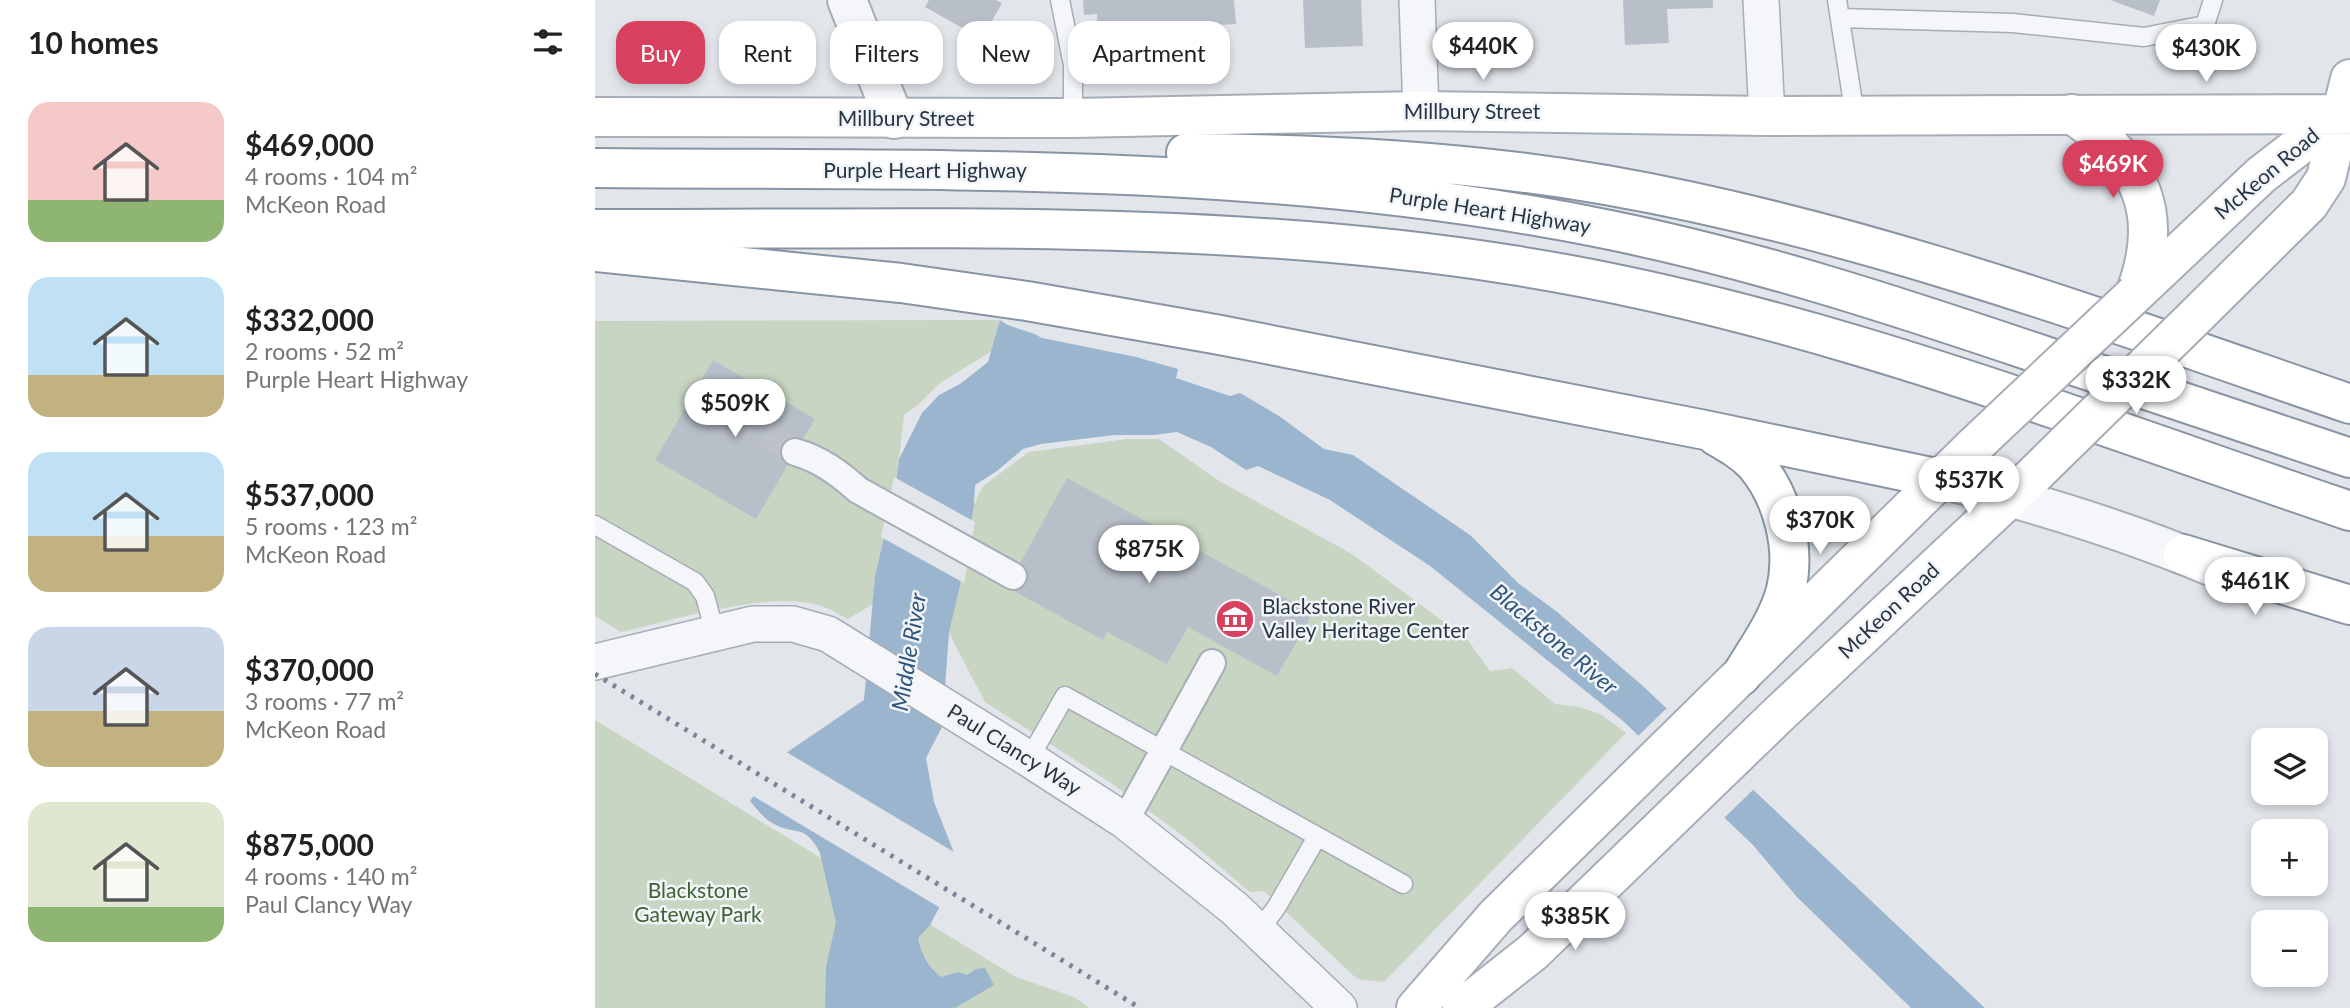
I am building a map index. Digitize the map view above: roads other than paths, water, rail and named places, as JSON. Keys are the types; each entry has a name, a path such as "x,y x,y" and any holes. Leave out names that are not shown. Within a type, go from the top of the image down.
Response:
{"main road":[{"name":"Millbury Street","path":"595,117 1073,118 1421,111 1855,116 2072,114 2347,102"},
{"name":"McKeon Road","path":"1416,1008 1496,916 1974,446 2261,175 2347,102"},
{"name":"McKeon Road","path":"1462,1008 1533,952 1645,842 2023,485 2309,204 2326,178 2347,102"},
{"path":"2072,114 2096,131 2118,152 2140,186 2147,208 2148,250 2144,271 2135,294"},
{"path":"847,170 1028,155 1120,152 1259,153 1414,162 1604,185 1802,227 1898,254 2019,291 2350,404"},
{"name":"Purple Heart Highway","path":"595,168 1123,173 1288,183 1460,204 1610,230 1849,290 2350,458"},
{"path":"595,229 1055,230 1235,236 1420,252 1514,265 1615,284 1810,331 1972,381 2350,511"},
{"path":"595,252 901,283 1027,301 1207,333 1941,479"},
{"path":"1705,430 1735,447 1754,464 1772,489 1784,520 1790,553 1786,591 1772,624 1741,676"},
{"path":"2183,554 2350,605"}],"street":[{"path":"847,0 894,119"},
{"path":"1417,0 1421,111"},
{"path":"1761,0 1767,116"},
{"path":"795,453 810,456 838,473 858,490 1013,576"},
{"path":"1941,479 2023,485 2350,625"},
{"name":"Paul Clancy Way","path":"595,662 753,624 780,622 817,630 839,640 1125,821 1190,871 1259,930 1339,1008"},
{"path":"1125,821 1212,663"}],"lane":[{"path":"1060,0 1073,65 1073,118"},
{"path":"1855,116 1839,9 2144,37 2205,24 2213,0"},
{"path":"595,524 695,582 705,596 715,633"},
{"path":"1029,758 1065,696 1403,884"},
{"path":"1259,930 1276,908 1317,837"}],"water":[{"path":"1000,320 1042,338 1136,357 1178,369 1176,378 1230,396 1240,393 1279,416 1324,449 1353,455 1470,535 1518,583 1556,611 1644,687 1985,1008 1911,1008 1797,897 1753,845 1623,721 1430,566 1330,500 1258,466 1246,470 1211,447 1177,432 1114,435 1041,444 1023,449 975,485 964,568 949,633 942,727 926,758 934,802 960,868 930,925 918,938 926,960 941,977 958,972 967,975 976,969 985,968 994,985 955,1008 825,1008 826,967 836,922 820,853 805,834 770,822 750,801 786,753 864,700 875,576 896,485 899,459 922,413 939,395 960,384 988,362"}],"tunnel":[{"path":"764,434 795,452"}],"railway":[{"path":"595,674 1140,1008"}],"place":[{"name":"Blackstone River Valley Heritage Center","path":"1235,619"}],"water label":[{"name":"Blackstone River","path":"1554,639"},
{"name":"Middle River","path":"909,652"}],"park label":[{"name":"Blackstone Gateway Park","path":"698,903"}]}
